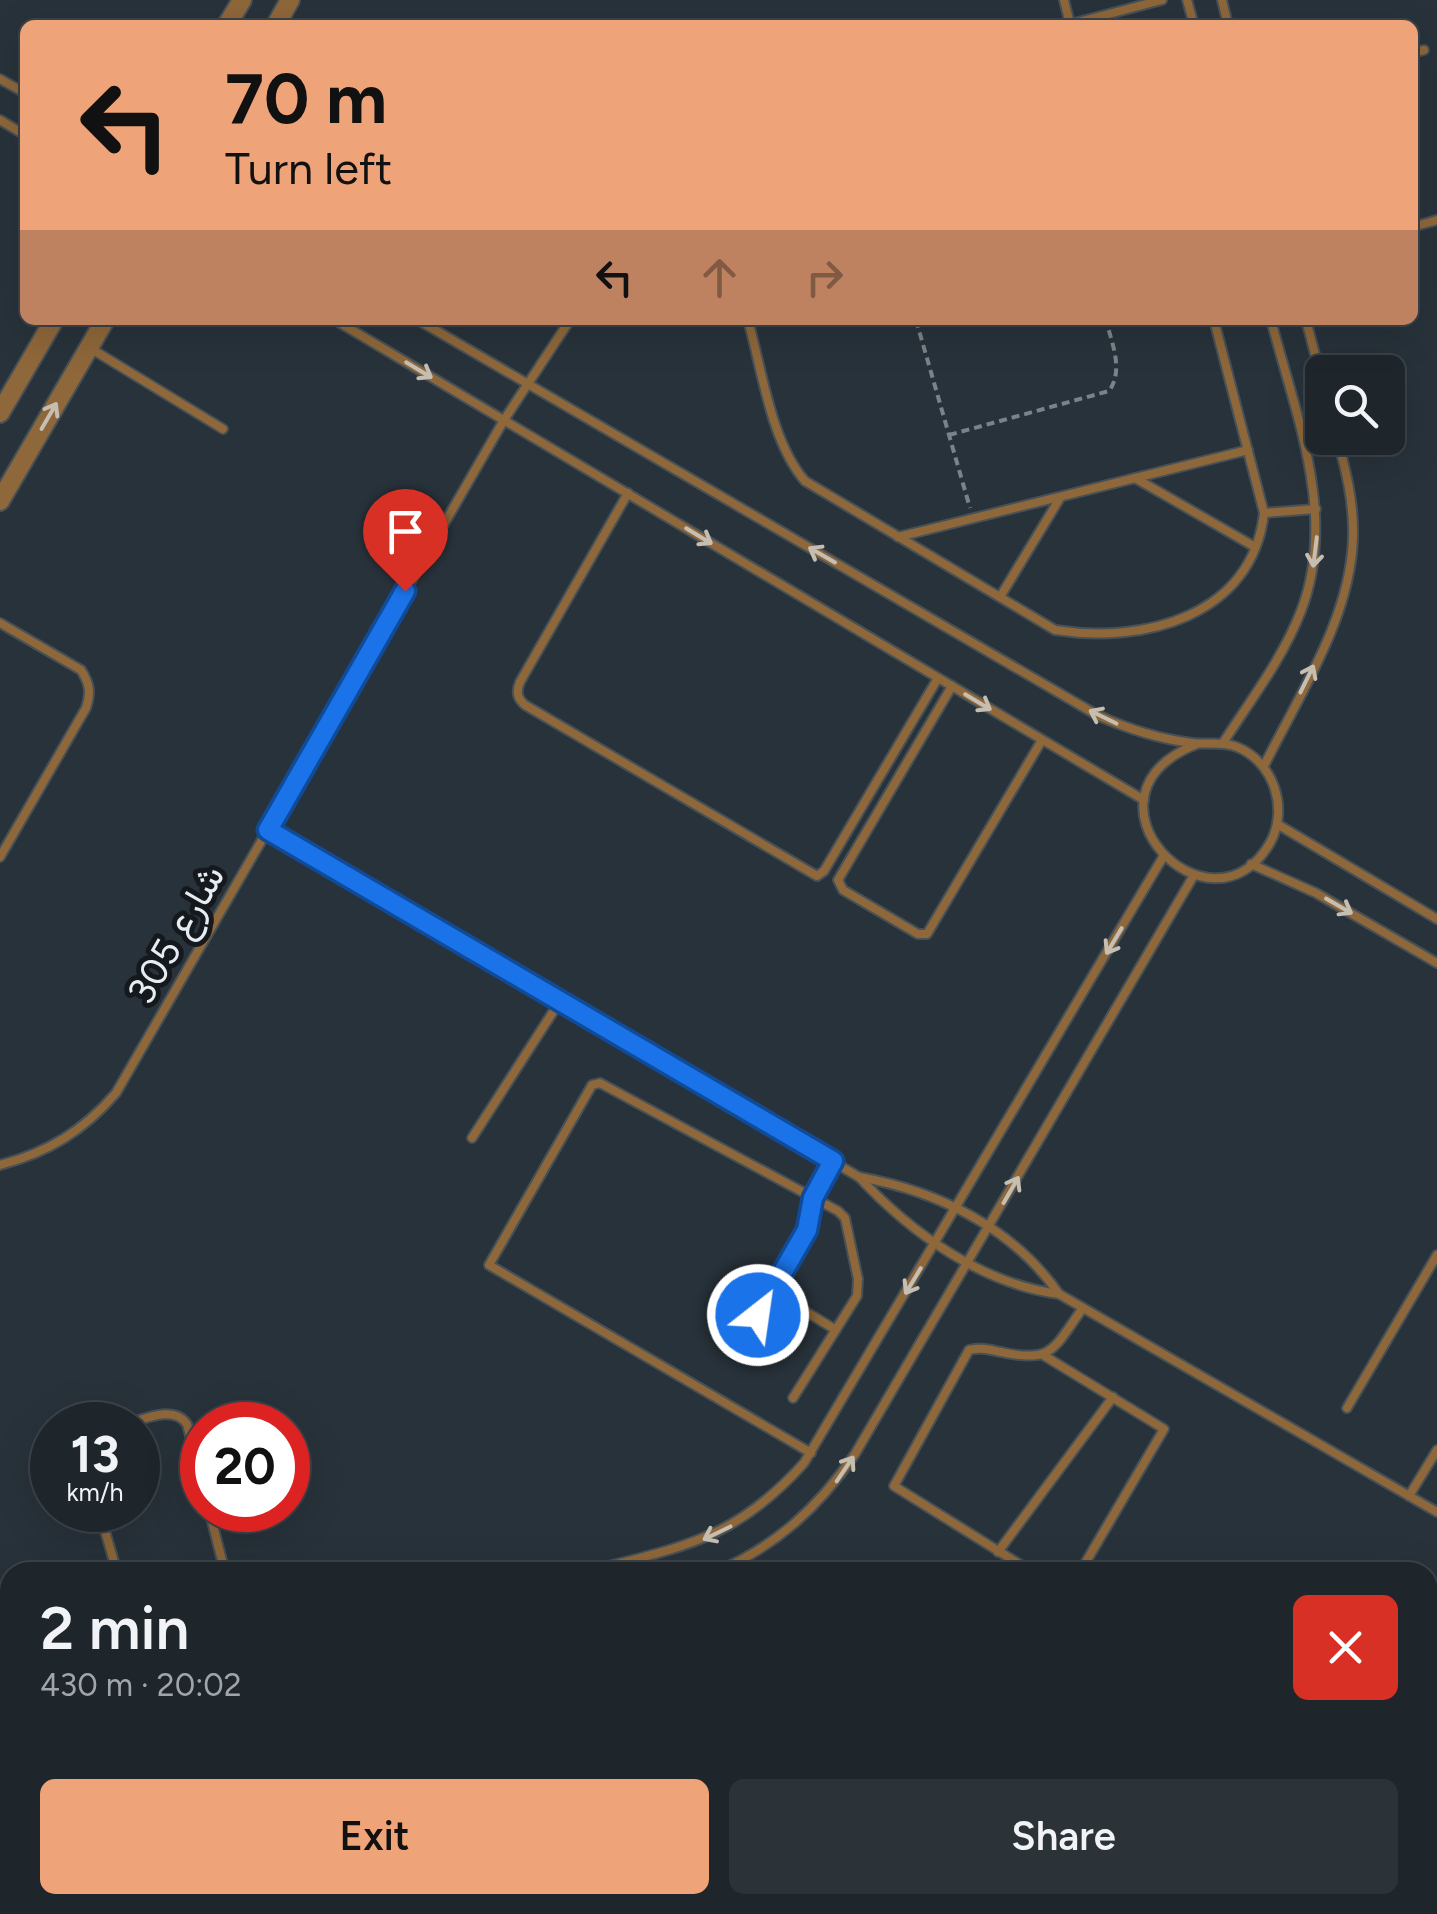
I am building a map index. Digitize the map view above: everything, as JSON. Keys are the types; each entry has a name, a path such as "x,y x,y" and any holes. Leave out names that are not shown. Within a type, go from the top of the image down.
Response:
{"street":[{"path":"0,413 51,325"},
{"path":"0,501 102,325"}],"lane":[{"path":"1084,20 1162,0"},
{"path":"1418,52 1424,50"},
{"path":"343,325 1144,800"},
{"path":"427,325 1097,716 1145,734 1238,748 1264,766 1279,804 1277,824 1263,853 1233,873 1194,875 1163,857 1147,831 1144,800 1150,780 1178,751 1196,744"},
{"name":"شارع 305","path":"0,1166 40,1154 69,1139 116,1093 504,420 567,325"},
{"path":"749,325 790,464 804,481 1055,630 1089,635 1150,630 1205,608 1246,567 1262,531 1264,513 1215,325"},
{"path":"1223,743 1286,644 1302,610 1317,536 1308,461 1272,325"},
{"path":"1307,325 1315,355"},
{"path":"89,348 223,429"},
{"path":"898,537 1248,450"},
{"path":"1264,766 1336,620 1348,580 1353,538 1351,497 1342,455"},
{"path":"1136,478 1255,547"},
{"path":"628,494 520,682 519,699 542,715 817,876 824,871 938,678"},
{"path":"1000,597 1061,496"},
{"path":"1264,513 1316,509"},
{"path":"0,623 81,670 90,695 0,857"},
{"path":"952,686 838,880 843,890 918,934 927,934 1042,740"},
{"path":"1277,824 1437,918"},
{"path":"268,830 859,1176 895,1213 936,1243 1011,1284 1059,1294 1437,1512"},
{"path":"622,1562 683,1546 733,1525 777,1494 810,1453 1163,857"},
{"path":"1251,864 1316,893 1437,963"},
{"path":"748,1562 807,1515 833,1486 1194,875"},
{"path":"472,1138 560,1002"},
{"path":"793,1398 858,1288 845,1218 600,1084 592,1085 489,1262 494,1269 810,1453"},
{"path":"758,1315 807,1230 813,1198 833,1161"},
{"path":"859,1176 909,1188 989,1227 1029,1256 1059,1294"},
{"path":"1348,1408 1437,1256"},
{"path":"772,1291 836,1330"},
{"path":"1015,1562 894,1486 969,1350 982,1348 1026,1358 1043,1355 1082,1308"},
{"path":"1043,1355 1162,1426 1165,1433 1086,1562"},
{"path":"998,1552 1113,1397"},
{"path":"1409,1496 1437,1450"},
{"path":"105,1532 114,1562"},
{"path":"215,1532 222,1562"}],"path":[{"path":"917,325 974,518"},
{"path":"949,434 1108,391 1116,380 1117,366 1107,325"}],"route":[{"path":"405,591 268,830 833,1161 813,1198 807,1230 758,1315"}]}
